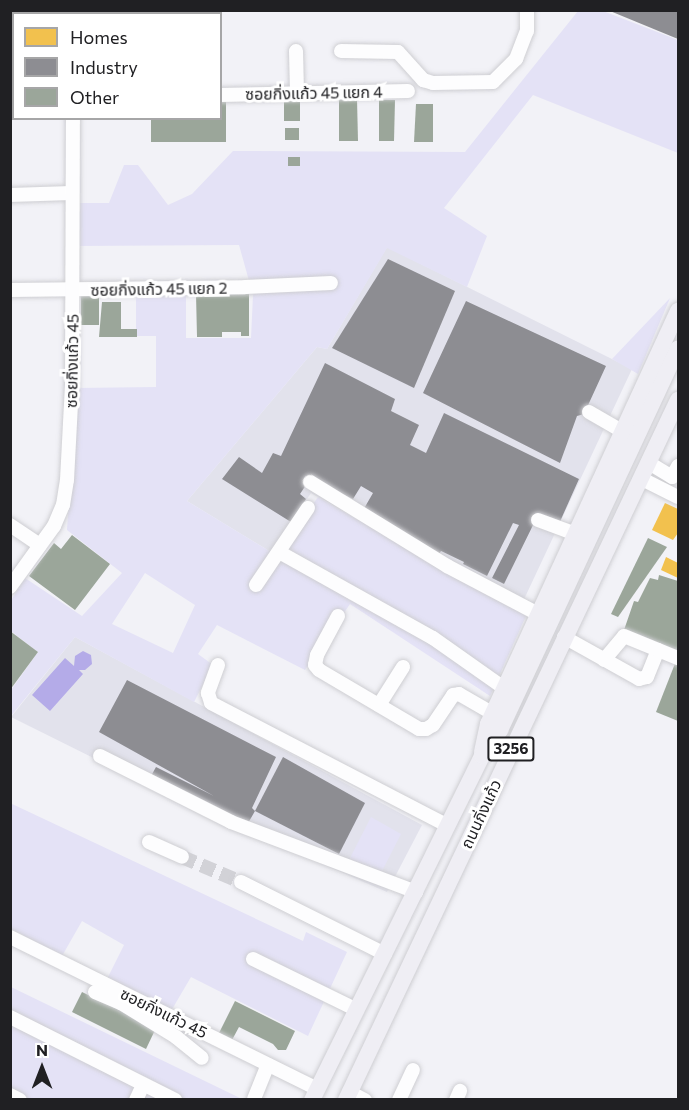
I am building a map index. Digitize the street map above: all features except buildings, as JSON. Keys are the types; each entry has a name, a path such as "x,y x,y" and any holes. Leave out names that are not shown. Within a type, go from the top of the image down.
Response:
{"main road":[{"name":"ถนนกิ่งแก้ว","path":"482,756 493,714 504,688 678,311"},
{"name":"ถนนกิ่งแก้ว","path":"315,1094 482,756 501,730 678,349"},
{"name":"ถนนกิ่งแก้ว","path":"348,1096 678,400"}],"street":[{"path":"341,51 398,52 423,80 433,83 493,82 516,59 526,31 527,10"},
{"path":"296,51 297,92"},
{"name":"ซอยกิ่งแก้ว 45 แยก 4","path":"222,95 408,91"},
{"name":"ซอยกิ่งแก้ว 45","path":"10,586 54,526 63,505 68,480 73,290 71,193 73,120"},
{"path":"10,195 71,193"},
{"name":"ซอยกิ่งแก้ว 45 แยก 2","path":"10,290 245,287 331,283"},
{"path":"589,412 622,431"},
{"path":"649,463 672,477 678,466"},
{"path":"642,479 678,497"},
{"path":"310,482 447,566 538,614"},
{"path":"256,585 308,508"},
{"path":"538,520 576,534"},
{"path":"10,525 40,545"},
{"path":"279,552 433,638 504,688"},
{"path":"338,616 317,655 315,665 319,670 419,729 426,729 453,695 459,694 493,714"},
{"path":"604,660 624,636 678,658"},
{"path":"564,637 644,679 647,677 658,650"},
{"path":"218,665 208,693 211,703 448,826"},
{"path":"379,705 403,667"},
{"path":"100,756 231,822 416,892"},
{"path":"149,842 182,856"},
{"path":"241,882 385,954"},
{"name":"ซอยกิ่งแก้ว 45","path":"10,937 123,999 268,1065 315,1094"},
{"path":"253,959 357,1010"},
{"path":"95,992 123,999 189,1045 202,1058"},
{"path":"10,1017 175,1100"},
{"path":"254,1098 268,1065"},
{"path":"399,1100 413,1070"},
{"path":"136,1100 143,1085"},
{"path":"10,1095 20,1100"},
{"path":"348,1096 365,1100"}],"shaded area":[{"path":"578,11 603,11 678,40 678,153 533,95 444,208 487,236 467,287 387,248 327,349 317,347 187,501 271,552 275,559 318,497 526,616 490,696 350,604 305,670 217,625 198,654 213,665 194,702 75,637 11,716 11,690 38,652 11,631 10,602 25,578 82,616 122,573 67,530 76,388 156,387 156,336 136,336 136,290 186,291 186,338 251,338 253,295 239,245 75,246 75,203 109,203 124,165 138,165 168,205 192,194 233,151 465,152","holes":["145,573 195,605 173,653 112,624"]},
{"path":"387,247 632,369 519,610 311,493 271,552 187,501 317,347 327,349"},
{"path":"670,298 638,374 612,359"},
{"path":"75,637 422,825 387,892 204,813 11,717"},
{"path":"83,651 91,655 92,664 85,670 79,670 83,674 50,711 32,695 65,658 74,666 75,656"},
{"path":"10,803 303,941 306,932 347,952 308,1036 191,977 171,1011 107,979 124,945 82,921 62,956 11,929"},
{"path":"371,817 401,834 380,875 349,860"},
{"path":"11,987 242,1099 11,1099"}],"tunnel":[{"path":"182,857 241,882"}]}
